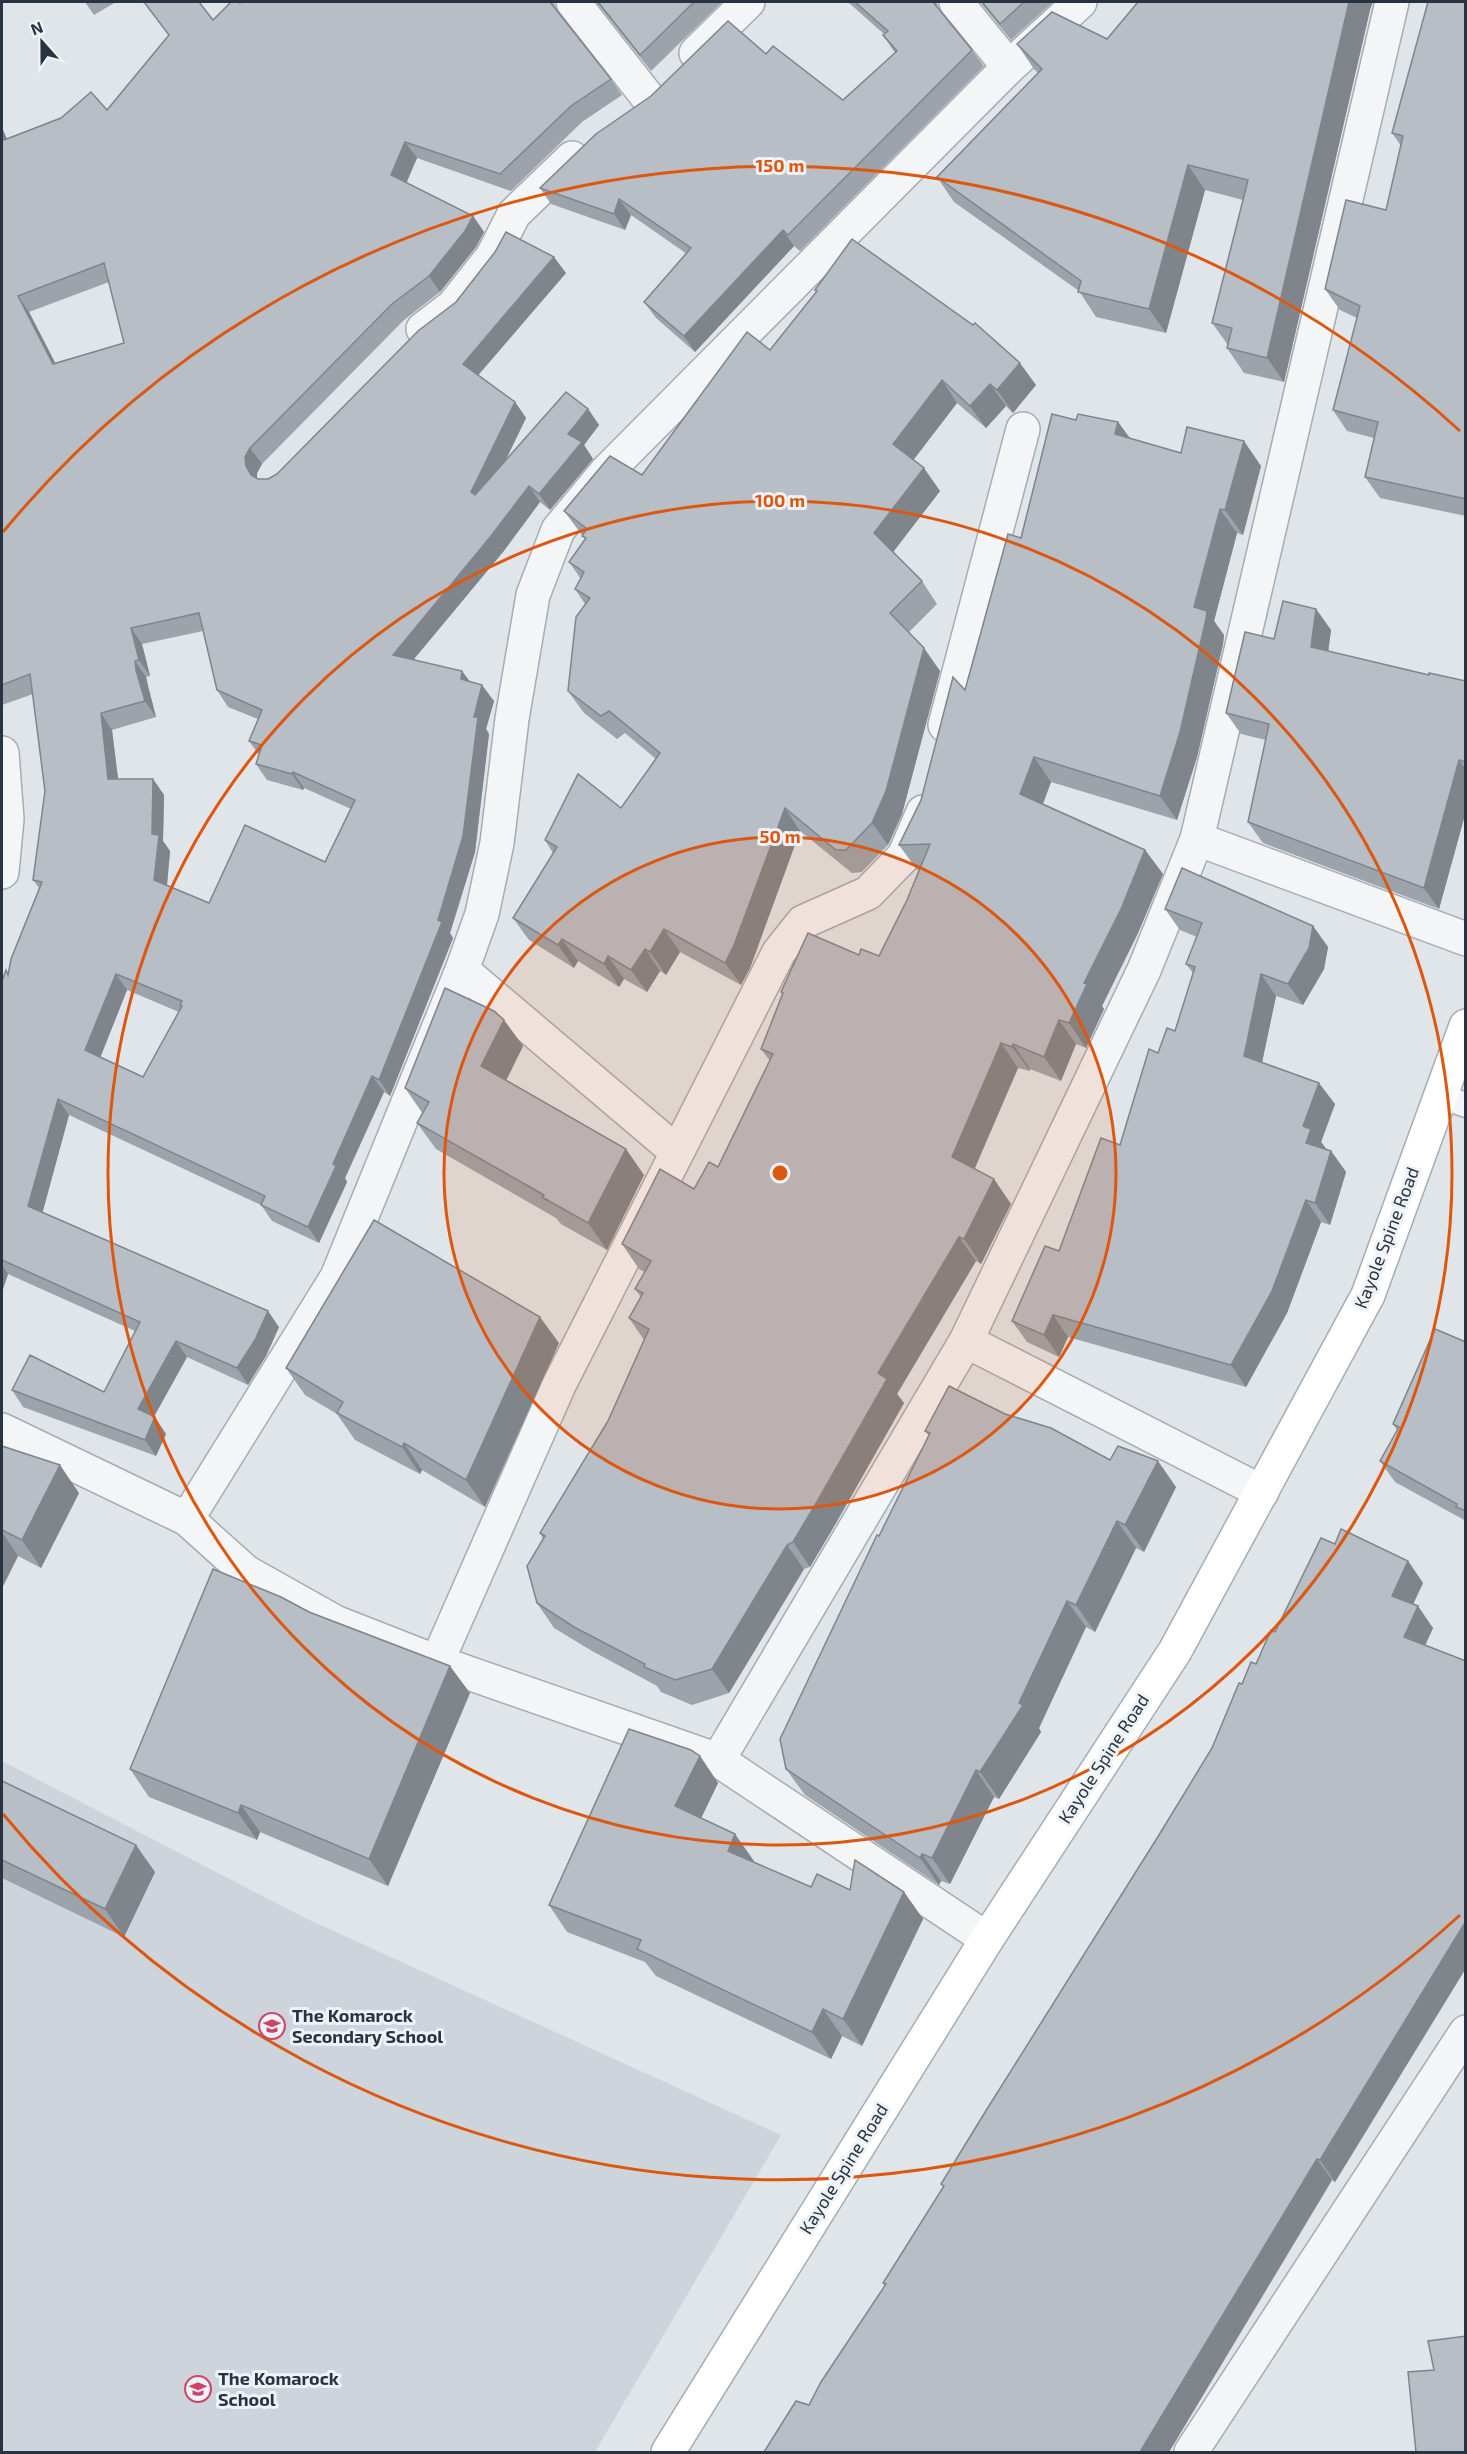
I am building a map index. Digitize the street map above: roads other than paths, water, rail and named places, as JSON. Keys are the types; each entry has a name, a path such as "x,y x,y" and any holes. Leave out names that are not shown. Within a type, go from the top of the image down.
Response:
{"main road":[{"name":"Kayole Spine Road","path":"668,2452 987,1939 1175,1651 1368,1295 1453,1100 1466,1026"}],"street":[{"path":"573,2 649,99"},
{"path":"622,117 649,99 748,2"},
{"path":"956,2 1009,67"},
{"path":"187,1519 337,1277 462,970 482,914 498,843 512,719 533,595 558,530 606,472 1009,67 1080,2"},
{"path":"718,1760 966,1341 1144,970 1197,839 1392,2"},
{"path":"400,350 417,333 453,306 492,257 514,214 595,136"},
{"path":"939,751 1023,429"},
{"path":"2,753 7,819 2,872"},
{"path":"437,1662 559,1385 779,952 803,922 868,893 904,856 920,820 929,786"},
{"path":"1197,839 1466,939"},
{"path":"462,970 677,1152"},
{"path":"966,1341 1262,1492"},
{"path":"2,1430 187,1519 246,1572 335,1622 437,1662 718,1760 987,1939"},
{"path":"1191,2452 1466,2032"}],"place":[{"name":"The Komarock Secondary School","path":"272,2026"},
{"name":"The Komarock School","path":"198,2389"}]}
